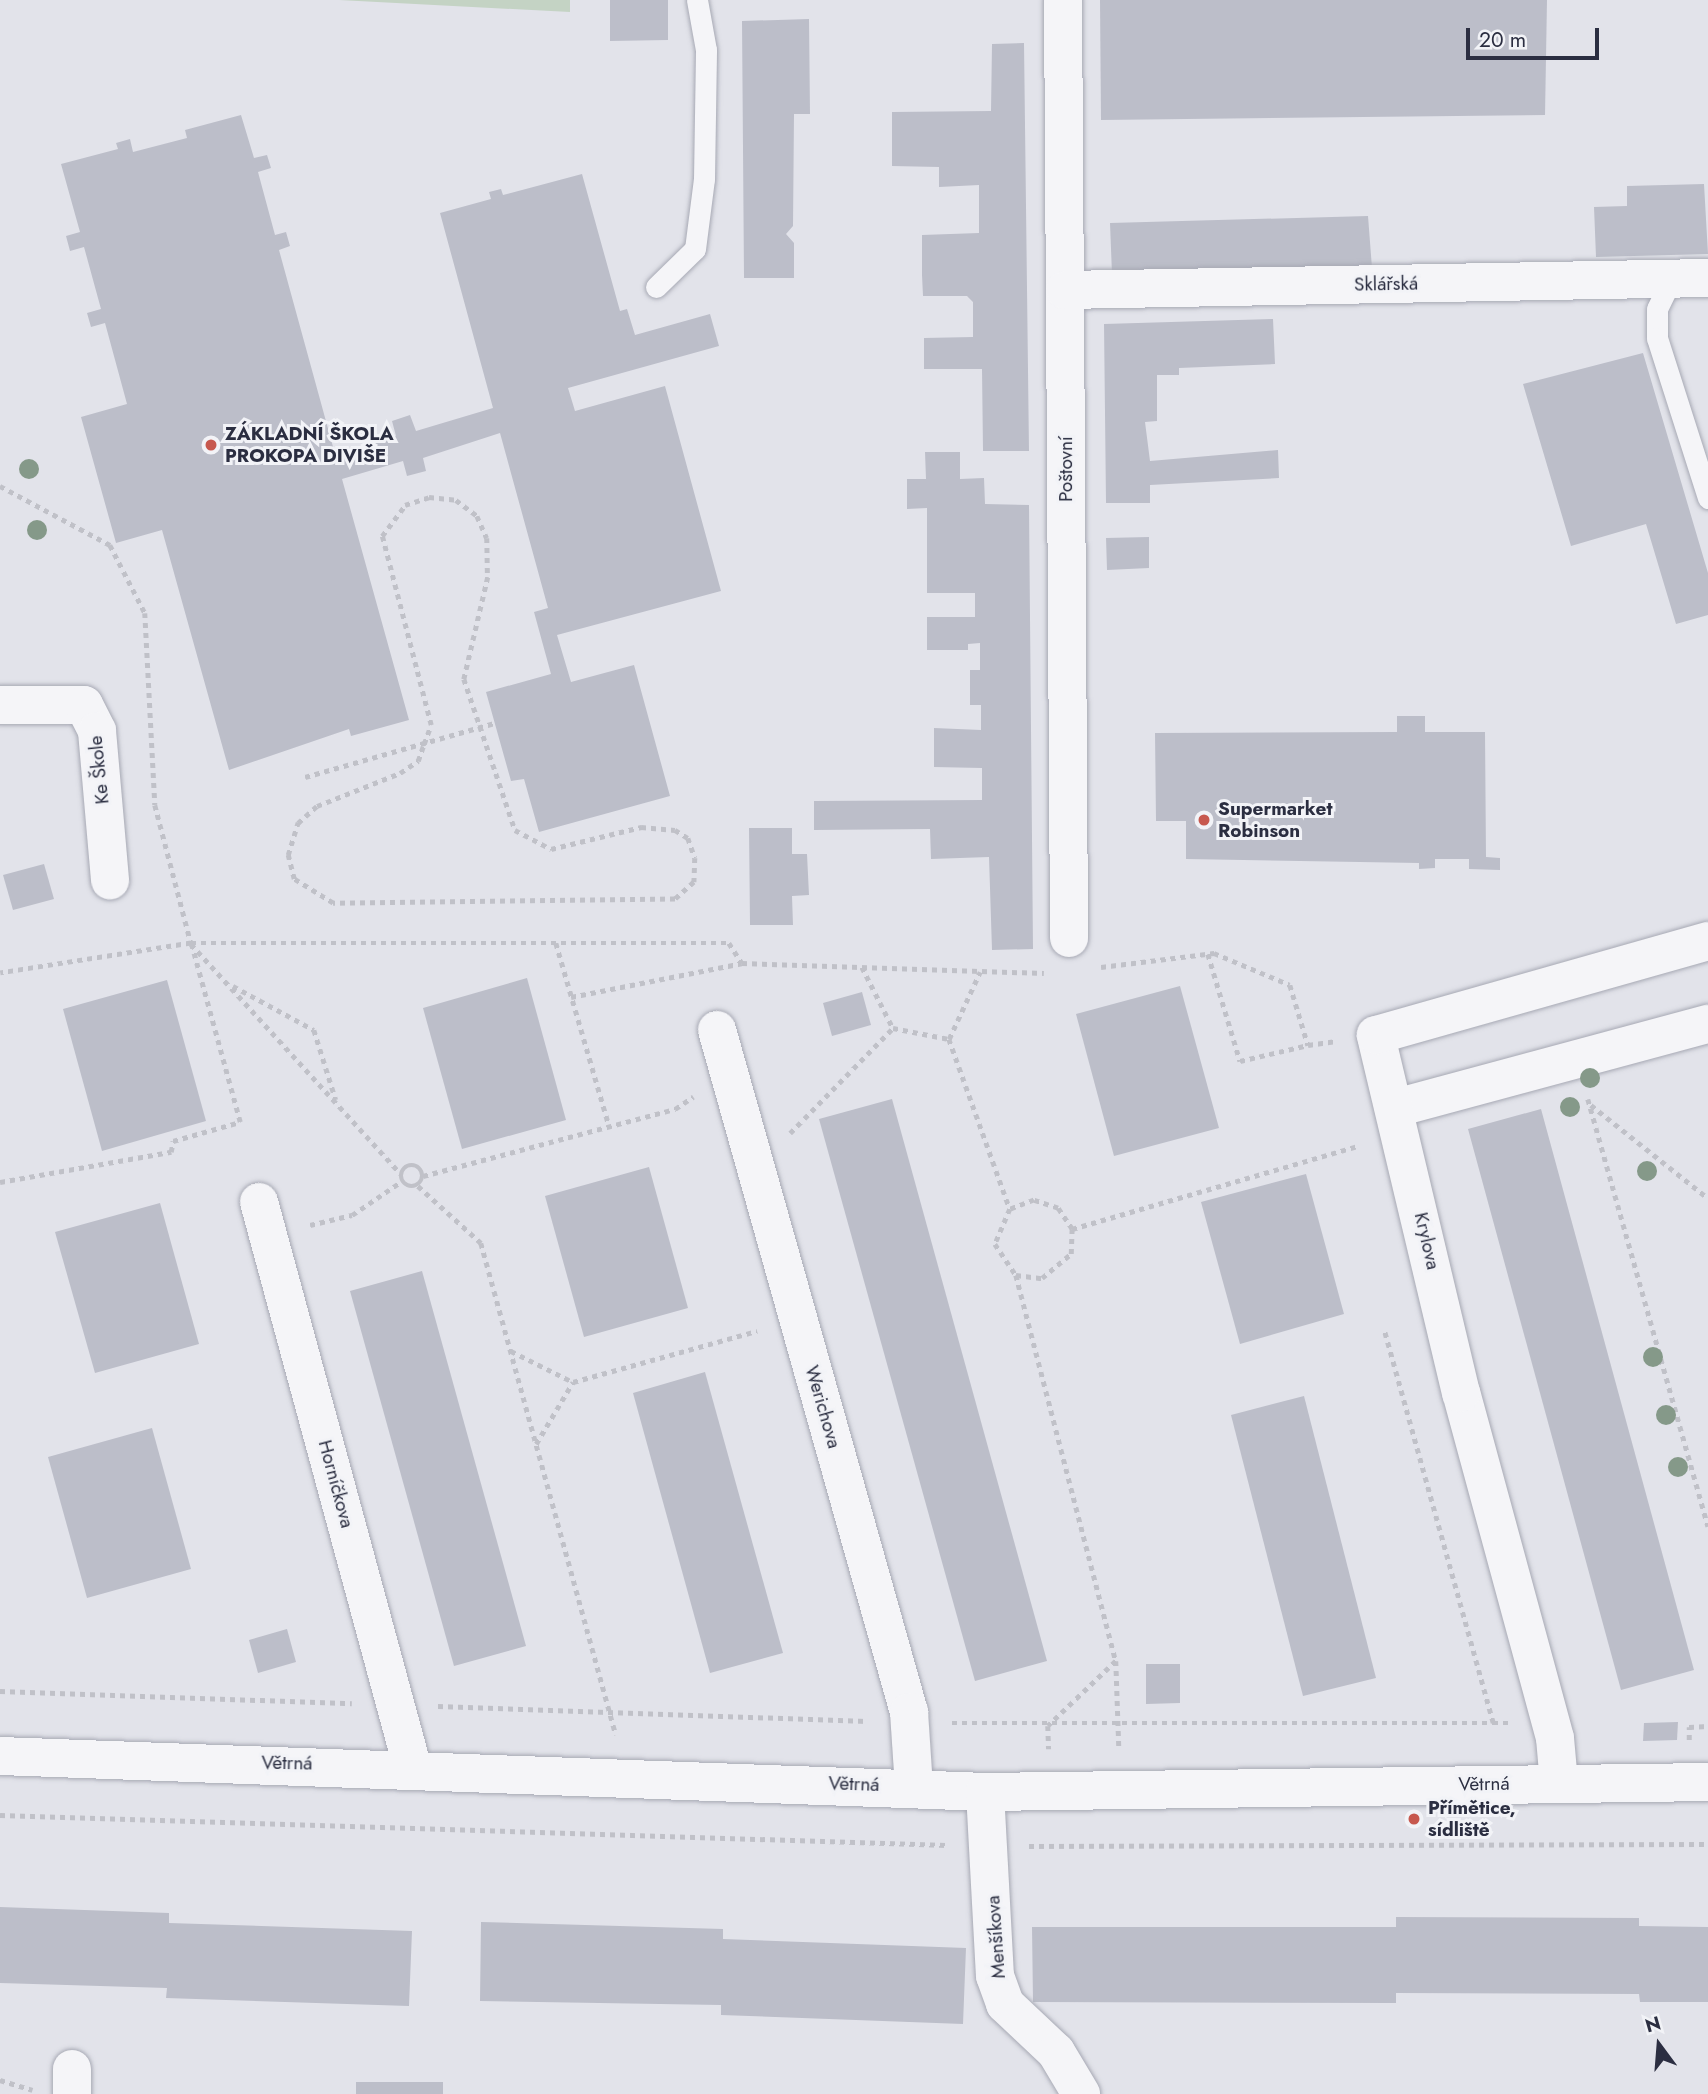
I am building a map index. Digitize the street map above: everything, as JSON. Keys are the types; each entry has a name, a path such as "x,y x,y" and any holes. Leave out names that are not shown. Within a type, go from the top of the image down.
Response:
{"street":[{"name":"Poštovní","path":"1063,0 1065,290 1079,953"},
{"name":"Sklářská","path":"1065,290 1690,278"},
{"name":"Ke Škole","path":"0,705 84,705 97,731 110,880"},
{"path":"1376,1035 1708,941"},
{"path":"1399,1121 1577,1059 1708,1024"},
{"name":"Werichova","path":"717,1030 909,1712 914,1787"},
{"name":"Krylova","path":"1376,1035 1399,1121 1461,1393 1555,1738 1559,1783"},
{"name":"Horníčkova","path":"264,1218 412,1766"},
{"name":"Větrná","path":"0,1756 412,1766 914,1787 985,1793 1708,1783"},
{"name":"Menšíkova","path":"985,1793 995,1976 1005,2004 1056,2052 1080,2094"}],"lane":[{"path":"656,287 695,249 704,180 706,50 697,0"},
{"path":"1690,278 1657,309 1657,338 1708,498"}],"path":[{"path":"429,497 456,500 477,516 487,538 488,577 464,679 502,803 515,830 531,842 551,849 640,827 675,830 688,838 695,858 694,882 676,899 333,903 314,896 294,879 288,855 298,823 317,806 400,773 418,761 424,744 431,725 382,536 405,505 429,497"},
{"path":"305,777 495,723"},
{"path":"191,943 729,943 742,963"},
{"path":"191,943 401,1174 402,1181"},
{"path":"0,1182 171,1152 173,1141 240,1122 191,943"},
{"path":"556,943 610,1126"},
{"path":"1079,953 1208,954 1290,985 1308,1045"},
{"path":"1208,954 1240,1061 1308,1045 1376,1035"},
{"path":"571,997 742,963 1050,972"},
{"path":"862,967 893,1028"},
{"path":"980,972 949,1039 1010,1209 995,1244 1016,1275 1116,1661 1118,1716"},
{"path":"227,983 314,1030 337,1104"},
{"path":"893,1028 949,1039"},
{"path":"749,1145 792,1132 893,1028"},
{"path":"1577,1059 1708,1526"},
{"path":"418,1185 424,1176 675,1109 729,1073"},
{"path":"1590,1105 1708,1198"},
{"path":"1072,1229 1399,1121"},
{"path":"401,1174 415,1165 424,1176"},
{"path":"264,1218 352,1214 402,1181 418,1185 481,1243 627,1777"},
{"path":"1010,1209 1046,1202 1072,1229 1071,1254 1054,1273 1016,1275"},
{"path":"511,1351 573,1382 799,1320"},
{"path":"536,1444 573,1382"},
{"path":"1050,1792 1048,1726 1116,1661"},
{"path":"0,1815 989,1845 1708,1844"}],"green space":[{"path":"339,0 570,0 570,12"}],"building":[{"path":"610,0 668,0 668,40 610,41"},
{"path":"1100,0 1547,0 1545,115 1101,120"},
{"path":"809,19 810,114 794,114 793,226 786,234 794,243 794,278 744,278 742,21"},
{"path":"1024,43 1029,451 983,451 982,369 924,369 924,338 973,337 973,302 967,296 923,296 922,275 922,235 979,233 979,185 939,187 939,167 892,166 892,112 991,111 992,44"},
{"path":"241,115 254,158 267,155 271,168 258,172 275,235 286,232 290,246 279,250 335,454 396,436 392,421 410,415 416,431 493,408 440,213 491,199 489,192 501,189 503,195 582,174 620,311 627,309 635,335 710,314 719,346 568,388 575,411 665,386 721,591 557,635 571,682 634,665 670,796 539,832 524,779 511,781 486,692 551,674 534,612 548,608 500,433 423,458 426,471 407,476 403,461 342,479 409,720 351,736 349,729 229,770 162,530 116,543 81,417 127,404 105,323 91,327 87,313 101,309 84,247 70,251 66,236 80,232 61,164 118,149 116,143 130,139 133,152 187,138 185,130"},
{"path":"1704,184 1708,254 1596,257 1594,207 1627,206 1627,186"},
{"path":"1368,216 1372,268 1112,274 1110,223"},
{"path":"1273,319 1275,364 1179,368 1179,375 1157,375 1157,421 1145,422 1150,461 1278,450 1279,478 1150,485 1150,503 1106,503 1104,324"},
{"path":"1643,353 1708,573 1708,615 1676,624 1646,524 1571,546 1523,384"},
{"path":"925,452 960,452 960,479 984,478 985,504 1029,505 1033,949 992,950 989,857 931,859 930,829 814,830 814,801 982,800 982,768 934,767 934,728 981,730 981,705 970,705 970,670 980,670 980,643 968,644 968,650 927,650 927,617 975,617 975,593 927,593 927,508 907,509 907,479 926,479"},
{"path":"1149,537 1149,568 1107,570 1106,538"},
{"path":"1397,716 1425,716 1425,732 1485,732 1486,857 1500,858 1500,870 1469,869 1469,859 1435,859 1435,868 1419,869 1419,863 1186,859 1186,821 1156,821 1155,733 1397,732"},
{"path":"749,828 792,828 792,854 807,854 809,895 792,896 793,925 750,925"},
{"path":"44,864 54,899 13,910 3,875"},
{"path":"527,978 566,1120 462,1149 423,1008"},
{"path":"167,980 206,1121 102,1151 63,1009"},
{"path":"1180,986 1219,1128 1114,1156 1076,1014"},
{"path":"862,992 871,1025 832,1036 823,1003"},
{"path":"892,1099 1047,1661 975,1681 819,1119"},
{"path":"1541,1109 1694,1670 1621,1690 1468,1129"},
{"path":"649,1167 688,1308 584,1337 545,1196"},
{"path":"1306,1174 1344,1314 1240,1344 1201,1202"},
{"path":"160,1203 199,1344 95,1373 55,1232"},
{"path":"422,1271 526,1646 454,1666 350,1291"},
{"path":"705,1372 783,1653 710,1673 633,1393"},
{"path":"1304,1396 1376,1678 1303,1696 1231,1415"},
{"path":"152,1428 191,1569 87,1598 48,1457"},
{"path":"287,1629 296,1662 258,1673 249,1640"},
{"path":"1146,1664 1180,1664 1180,1703 1146,1704"},
{"path":"1678,1722 1677,1740 1643,1741 1644,1723"},
{"path":"0,1907 169,1913 169,1923 412,1931 409,2006 166,1998 167,1988 0,1983"},
{"path":"1396,1917 1639,1918 1639,1926 1708,1927 1708,2002 1640,2002 1639,1994 1396,1993 1396,2003 1033,2002 1032,1927 1396,1927"},
{"path":"481,1922 723,1929 723,1939 966,1948 963,2024 721,2015 721,2005 480,2001"},
{"path":"356,2082 443,2082 443,2094 356,2094"}],"place":[{"name":"ZÁKLADNÍ ŠKOLA PROKOPA DIVIŠE","path":"211,445"},
{"name":"Supermarket Robinson","path":"1204,820"},
{"name":"Přímětice, sídliště","path":"1414,1819"}]}
